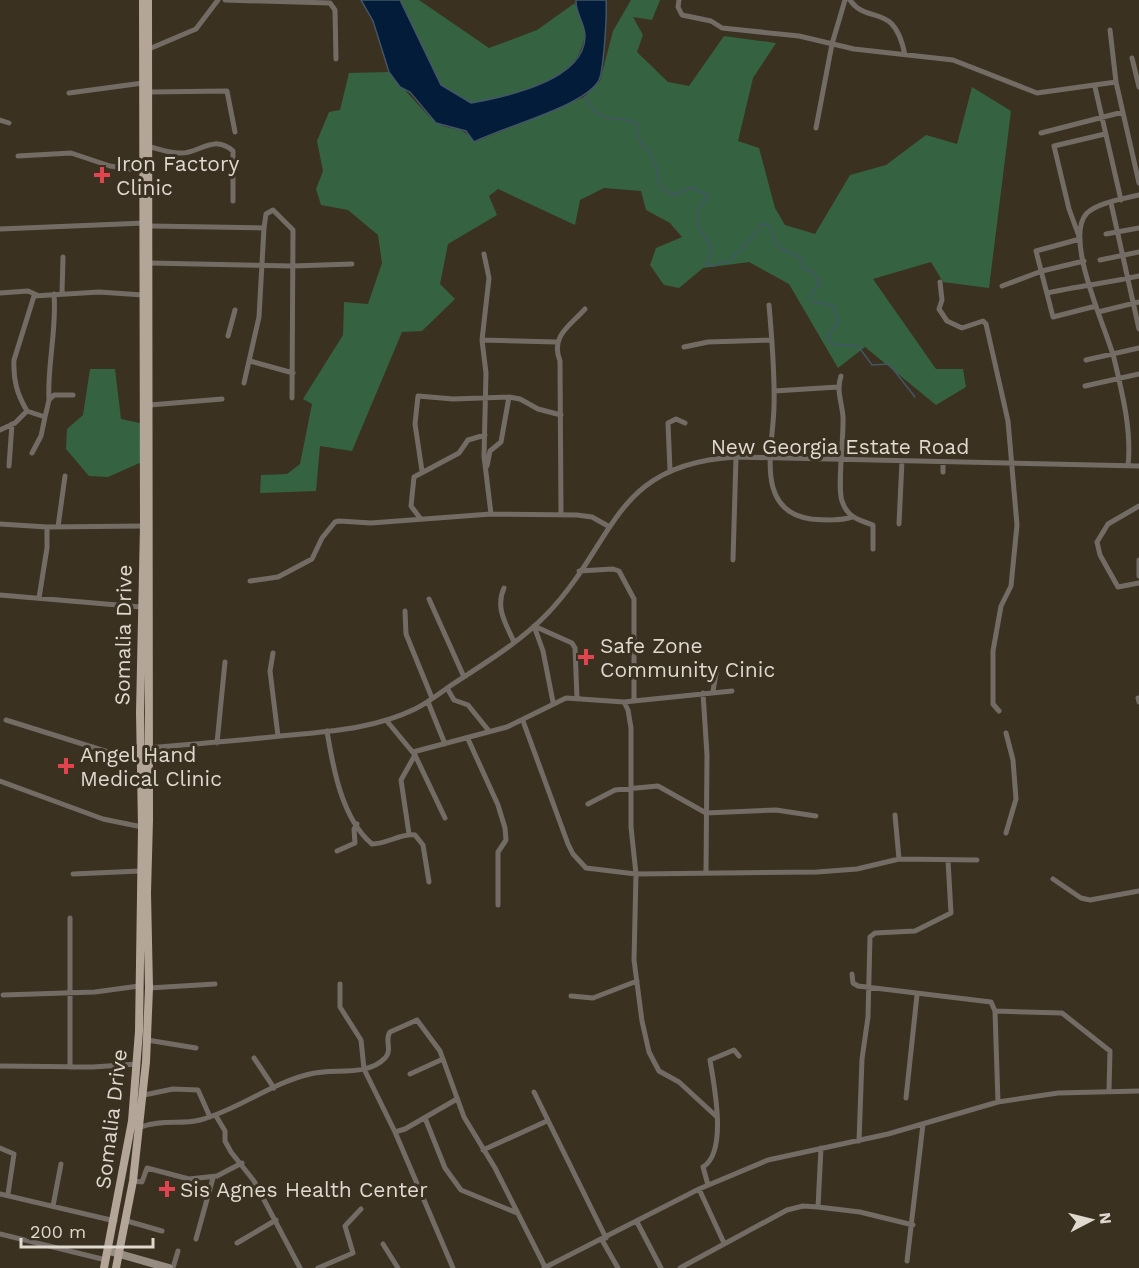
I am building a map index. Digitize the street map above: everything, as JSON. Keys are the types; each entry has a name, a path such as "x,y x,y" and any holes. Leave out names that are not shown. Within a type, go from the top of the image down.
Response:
{"main road":[{"name":"Somalia Drive","path":"106,1260 132,1121 137,1064 140,762 145,748 150,405 150,263 143,171 142,0"},
{"name":"Somalia Drive","path":"116,1268 127,1221 141,1127 149,988 141,607 144,526 143,295 150,147 148,0"}],"street":[{"path":"149,49 168,43 196,29 218,0"},
{"path":"225,0 296,1 334,5 336,59"},
{"path":"679,0 682,15 711,21 722,28 799,36 832,44 953,60 1036,93 1095,87 1116,82"},
{"path":"816,128 832,44 845,0"},
{"path":"850,0 856,6 886,18 894,25 905,55"},
{"path":"1110,30 1116,82 1139,183"},
{"path":"1132,58 1139,87"},
{"path":"69,93 143,83"},
{"path":"1095,87 1121,200"},
{"path":"149,92 227,91 235,132"},
{"path":"1041,133 1123,112"},
{"path":"0,120 9,123"},
{"path":"1105,134 1054,147 1069,209 1080,239 1089,283 1113,355 1130,446 1128,466"},
{"path":"150,147 181,154 203,145 227,146 233,151 233,201"},
{"path":"18,156 71,153 110,166 143,171"},
{"path":"1080,239 1081,225 1087,214 1111,203 1139,195"},
{"path":"1111,203 1128,278 1136,302 1139,326"},
{"path":"244,383 260,316 266,214 273,210 293,230 292,398"},
{"path":"0,229 147,224 264,228"},
{"path":"1106,234 1139,228"},
{"path":"1080,239 1036,249 1052,313 1056,318 1136,302"},
{"path":"1100,260 1139,252"},
{"path":"484,254 489,278 482,340 486,396 486,471 491,514"},
{"path":"62,293 63,257"},
{"path":"1002,286 1084,261"},
{"path":"150,263 291,266 352,264"},
{"path":"1047,293 1089,283 1101,284 1139,276"},
{"path":"940,282 942,300 939,309 947,321 962,328 983,321 986,324 1008,421 1017,539 1011,586 1001,606 993,651 993,704 999,711"},
{"path":"0,293 28,291 37,295 117,291 143,295"},
{"path":"32,453 42,436 49,400 47,381 56,315 54,294"},
{"path":"37,295 32,300 22,340 14,360 17,391 27,411 45,417"},
{"path":"769,305 774,391 770,458 774,492 788,513 816,519 852,518 873,525 873,549"},
{"path":"561,515 560,361 556,342 567,326 585,309"},
{"path":"228,336 234,310"},
{"path":"482,340 556,342"},
{"path":"684,347 708,342 772,340"},
{"path":"1086,360 1139,348"},
{"path":"249,361 293,373"},
{"path":"1085,386 1139,375"},
{"path":"841,376 838,387 843,415 841,496 852,518"},
{"path":"774,391 838,387"},
{"path":"49,400 58,394 73,395"},
{"path":"422,471 415,424 417,396 453,399 486,396 509,397 520,399 538,410 561,415"},
{"path":"486,471 490,451 501,442 509,397"},
{"path":"150,405 222,399"},
{"path":"0,430 12,424 27,411"},
{"path":"670,470 668,423 676,419 685,423"},
{"path":"9,466 12,424"},
{"path":"420,518 412,510 414,477 459,453 468,440 485,435"},
{"path":"733,560 736,457"},
{"name":"New Georgia Estate Road","path":"145,748 327,731 386,720 430,700 534,626 579,571 608,526 638,492 670,470 703,460 736,457 1139,466"},
{"path":"899,524 902,461"},
{"path":"943,462 943,472"},
{"path":"58,527 65,476"},
{"path":"1139,506 1108,524 1096,542 1100,555 1118,587 1139,583"},
{"path":"250,581 278,576 312,559 322,538 334,522 339,520 371,524 420,518 491,514 561,515 592,517 608,526"},
{"path":"0,524 47,527 144,526"},
{"path":"39,598 47,548 47,527"},
{"path":"1139,560 1139,576"},
{"path":"579,571 619,571 634,599 634,700"},
{"path":"504,588 500,597 501,613 514,642"},
{"path":"0,596 141,607"},
{"path":"429,599 464,677"},
{"path":"405,610 406,634 444,744"},
{"path":"534,626 572,643 575,648 577,698"},
{"path":"534,626 543,651 553,702"},
{"path":"273,652 270,671 278,736"},
{"path":"217,743 225,662"},
{"path":"713,692 717,668"},
{"path":"447,688 454,700 468,705 489,732"},
{"path":"409,834 401,780 414,753 523,721 553,702 566,698 624,702 732,691"},
{"path":"703,693 706,873"},
{"path":"624,702 631,728 632,827 636,874 633,930 640,1012 653,1063 659,1071 696,1096 717,1117"},
{"path":"6,720 140,762"},
{"path":"386,720 414,753 445,818"},
{"path":"523,721 573,854 586,868 636,874 706,873 857,869 899,859 977,860"},
{"path":"327,731 338,782 357,824 372,844 388,842 409,834 415,835 423,845 429,882"},
{"path":"1006,733 1013,760 1016,799 1006,832"},
{"path":"468,739 498,805 505,828 506,840 498,852 498,905"},
{"path":"0,781 103,819 141,827"},
{"path":"588,804 615,790 662,786 706,813 776,810 816,816"},
{"path":"895,815 899,859"},
{"path":"337,851 356,843 354,829 357,824"},
{"path":"859,1141 862,1059 868,1017 868,949 872,934 915,931 951,913 948,860"},
{"path":"73,874 140,871"},
{"path":"1053,879 1081,898 1090,900 1139,891"},
{"path":"70,918 70,1067"},
{"path":"852,974 855,985 917,995 991,1002 995,1011 998,1101"},
{"path":"571,996 593,998 637,981"},
{"path":"149,988 215,984"},
{"path":"340,984 340,1007 361,1040 364,1069 395,1132 453,1268"},
{"path":"3,995 139,986"},
{"path":"906,1098 917,995"},
{"path":"995,1011 1062,1013 1073,1020 1110,1051 1109,1090"},
{"path":"141,1127 164,1120 196,1121 213,1117 310,1074 364,1069 380,1062 388,1053 387,1037 390,1032 415,1019 434,1041 464,1117 518,1213 545,1268 747,1167 859,1141 998,1101 1047,1094 1109,1090 1139,1091"},
{"path":"147,1040 196,1048"},
{"path":"708,1185 703,1167 710,1162 714,1150 717,1117 710,1060 729,1050 734,1050 739,1056"},
{"path":"254,1058 274,1088"},
{"path":"410,1074 443,1059"},
{"path":"0,1066 70,1067 137,1064"},
{"path":"144,1095 173,1089 198,1090 213,1117 225,1131 225,1141 231,1152 242,1163 276,1220 300,1268"},
{"path":"534,1092 618,1268"},
{"path":"395,1132 458,1099"},
{"path":"425,1118 445,1168 461,1190 518,1213"},
{"path":"483,1150 547,1121"},
{"path":"907,1261 923,1124"},
{"path":"818,1207 821,1148"},
{"path":"0,1149 15,1154 8,1194"},
{"path":"133,1181 142,1182 149,1168 189,1179 213,1178 242,1163"},
{"path":"53,1206 61,1164"},
{"path":"196,1239 213,1178"},
{"path":"699,1189 724,1243"},
{"path":"0,1194 8,1194 115,1221"},
{"path":"680,1268 795,1207 860,1212 913,1225"},
{"path":"318,1268 353,1253 345,1226 361,1209"},
{"path":"237,1242 276,1220"},
{"path":"127,1221 162,1231"},
{"path":"637,1222 661,1268"},
{"path":"0,1234 106,1260 120,1255 169,1268"},
{"path":"383,1244 398,1268"},
{"path":"173,1268 178,1251"}],"green space":[{"path":"400,0 419,0 489,48 537,30 575,3 583,26 584,39 578,55 568,68 555,78 522,92 471,103 441,85"},
{"path":"631,0 660,0 652,20 633,17 643,35 637,52 668,82 689,86 724,36 776,43 753,78 738,141 759,148 775,208 785,225 815,234 850,175 886,165 926,135 957,144 972,87 1011,111 989,288 943,282 931,262 873,279 936,369 963,369 966,387 936,405 865,347 838,368 789,284 749,262 703,268 679,288 664,285 650,265 656,248 682,237 670,223 646,210 641,191 604,188 580,200 575,225 498,189 489,196 497,215 448,244 440,284 455,299 422,331 402,332 352,451 320,446 316,491 260,493 261,475 287,474 300,464 312,404 303,399 343,335 344,302 368,304 382,263 378,235 348,210 321,205 316,189 323,171 317,141 329,112 340,110 349,73 389,72 438,124 461,131 475,142 584,97 600,81 613,31"},
{"path":"90,369 115,369 121,419 144,424 144,461 108,477 89,476 66,449 67,429 83,415"}],"water":[{"path":"361,0 400,0 441,85 471,103 522,91 558,75 572,65 581,52 585,36 576,0 606,0 605,43 600,77 589,91 575,100 474,142 466,131 436,123 410,92 400,87 389,72 373,21"}],"waterway":[{"path":"585,97 602,116 637,123 640,142 654,161 658,181 663,189 675,195 691,187 709,196 697,209 699,217 697,225 712,248 706,265 714,266 722,262 729,262 761,224 769,225 778,247 801,258 804,269 812,271 820,282 810,295 812,302 833,305 838,322 828,336 832,344 858,346 872,365 889,364 915,397"}],"place":[{"name":"Iron Factory Clinic","path":"102,175"},
{"name":"Safe Zone Community Cinic","path":"586,657"},
{"name":"Angel Hand Medical Clinic","path":"66,766"},
{"name":"Sis Agnes Health Center","path":"167,1189"}]}
